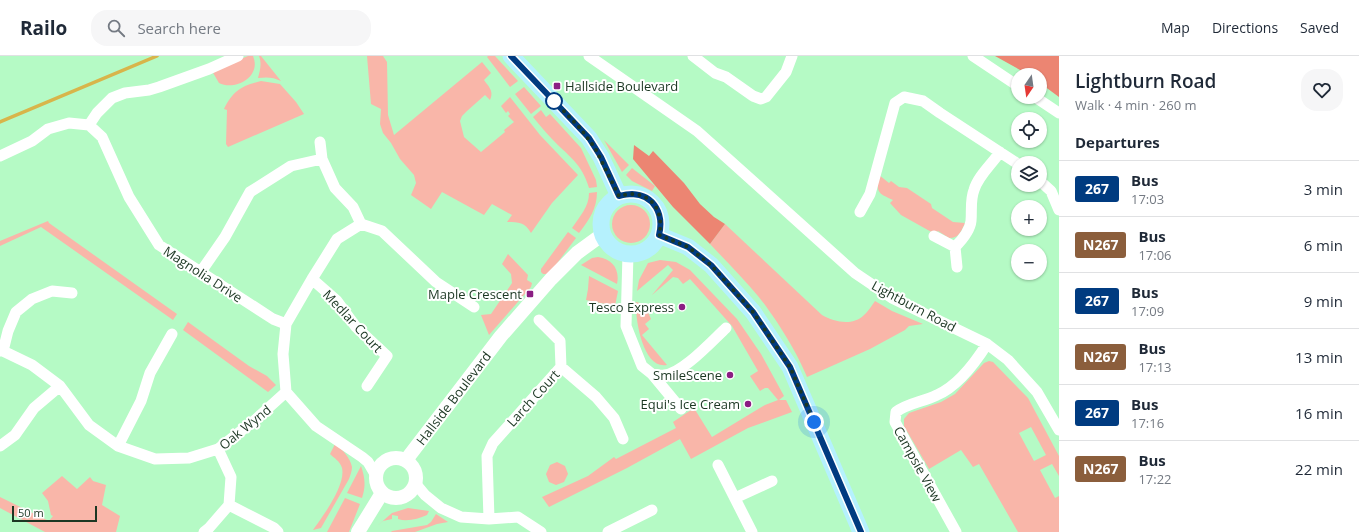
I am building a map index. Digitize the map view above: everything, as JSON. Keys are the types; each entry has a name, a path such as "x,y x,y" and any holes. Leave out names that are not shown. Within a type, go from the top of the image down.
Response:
{"main road":[{"path":"511,56 589,138 601,157 619,196"},
{"path":"631,194 643,196 654,203 662,225 655,244 638,254 619,252 610,246 602,234 601,219 604,209 609,202 619,196 631,194"},
{"path":"659,235 688,247 711,265 753,312 790,367 861,532"}],"street":[{"path":"0,156 32,141 48,129 69,123 89,126 97,113 112,98 125,93 149,90 159,87 209,69 238,56"},
{"name":"Lightburn Road","path":"589,56 697,131 855,273 892,298 987,344 1008,360 1037,392 1059,430"},
{"path":"693,56 715,73 726,77 753,96 761,99 769,94 786,72 792,56"},
{"path":"973,56 1011,81"},
{"path":"860,212 870,194 895,102 904,97 923,101 1011,159"},
{"path":"1046,104 1059,113"},
{"name":"Magnolia Drive","path":"89,126 102,138 129,197 159,245 273,319 286,324"},
{"path":"320,142 322,159 335,188 353,207 361,224 382,231 436,282 474,306"},
{"path":"955,247 963,239 971,222 971,204 974,189 1000,152"},
{"path":"200,273 225,237 250,192 291,166 322,159"},
{"path":"1047,187 1051,190 1059,210"},
{"path":"361,224 337,239 312,279 286,324 283,354 286,392 316,426 368,462 375,474 377,487 382,493 392,498 401,498 409,493 415,483 416,478 414,469 406,460 399,458 390,458 380,464 375,474"},
{"name":"Hallside Boulevard","path":"406,460 501,336 551,279 577,253 602,234"},
{"path":"934,236 955,247"},
{"path":"955,247 957,267"},
{"path":"628,254 626,326 642,366 652,374 681,409"},
{"name":"Medlar Court","path":"312,279 337,301 356,327 387,356 367,386"},
{"path":"1,351 16,312 32,299 52,291 72,294"},
{"path":"539,320 560,341 561,367"},
{"path":"652,374 664,375 676,371 685,365 726,328"},
{"path":"118,446 141,401 150,373 172,334"},
{"name":"Campsie View","path":"956,532 895,422 896,412 903,407 944,391 956,382 987,344"},
{"name":"Oak Wynd","path":"1,351 32,365 60,386 89,425 118,446 155,459 189,458 218,450 286,392"},
{"name":"Larch Court","path":"489,519 487,456 493,443 561,367 596,397 614,418 623,439"},
{"path":"0,446 15,435 34,408 60,386"},
{"path":"204,532 229,505 231,477 218,450"},
{"path":"718,465 752,532"},
{"path":"734,498 772,481"},
{"path":"415,483 425,495 440,508 461,517 489,519 518,517 539,532"},
{"path":"358,532 382,493"},
{"path":"229,505 274,528 278,532"},
{"path":"608,532 652,510"}],"shaded area":[{"path":"248,56 253,56 255,64 254,70 250,76 239,84 225,85 219,83 212,71"},
{"path":"259,56 261,56 281,81 264,77 258,78 261,64"},
{"path":"367,56 383,56 387,62 388,115 394,135 482,62 491,73 484,80 490,89 491,97 490,100 485,95 462,116 460,121 464,137 481,152 505,132 504,130 514,122 508,116 510,114 508,111 506,113 501,106 510,97 540,135 578,175 552,203 531,233 529,229 521,223 507,222 512,215 492,204 484,215 442,192 431,209 411,195 416,183 414,175 400,159 391,143 383,133 380,124 381,109 371,104"},
{"path":"495,56 518,81 510,87 487,57"},
{"path":"995,56 1059,56 1059,97 1047,88 1047,68 1016,68"},
{"path":"261,81 280,84 296,102 304,114 228,147 226,144 227,110 224,109 238,90"},
{"path":"524,87 541,106 531,114 515,94"},
{"path":"541,110 546,117 550,114 581,148 596,180 597,187 589,188 583,172 533,117"},
{"path":"604,140 629,165 622,172"},
{"path":"634,145 649,156 653,151 684,183 700,204 714,217 725,224 710,244 673,207 633,159"},
{"path":"632,168 655,186 652,191 632,181 626,175"},
{"path":"879,175 889,183 891,181 899,187 907,188 931,204 932,208 953,222 965,223 960,234 956,237 949,238 938,231 935,234 901,215 890,203 893,200 884,196 879,191"},
{"path":"597,192 594,209 579,233 572,228 586,207 589,193"},
{"path":"627,205 635,205 642,208 647,213 650,224 647,235 642,240 635,243 627,243 620,240 615,235 612,228 612,220 615,213 620,208"},
{"path":"48,221 177,314 173,320 41,227 0,246 0,241"},
{"path":"725,224 822,315 837,321 854,321 865,314 875,301 892,311 923,324 909,326 905,330 870,349 807,377 792,346 765,304 710,244"},
{"path":"568,232 576,238 549,274 543,274 541,269"},
{"path":"508,254 528,275 527,280 532,283 531,287 489,335 481,315 491,314 512,283 511,274 502,264"},
{"path":"598,257 608,260 614,266 618,279 617,284 581,265 592,258"},
{"path":"660,260 676,262 690,270 737,319 761,354 784,396 779,400 786,400 792,412 748,428 691,459 680,439 627,468 549,507 542,497 588,476 614,457 616,459 676,428 673,422 694,408 712,437 765,405 778,400 768,388 760,391 750,376 758,371 732,326 690,279 683,284 678,278 673,277 652,295 673,270 668,265 637,291 639,280 648,263"},
{"path":"589,276 618,291 615,306 586,300"},
{"path":"636,302 648,305 647,310 651,319 645,324 649,329 642,335 667,365 659,364 652,360 646,352 639,331"},
{"path":"188,322 249,366 267,376 276,385 268,392 183,330"},
{"path":"989,361 993,362 1028,398 1059,456 1059,476 1052,464 1040,470 1055,498 1059,496 1059,532 1018,532 979,464 973,467 961,450 929,469 904,426 904,419 909,413 941,402 955,394 984,363","holes":["1031,427 1046,455 1034,461 1019,433"]},
{"path":"335,444 348,457 352,467 351,472 349,479 321,528 313,530 333,500 341,483 342,468 330,454"},
{"path":"557,462 565,466 568,474 564,482 556,485 549,482 546,474 550,465"},
{"path":"361,466 364,482 362,498 347,493"},
{"path":"62,476 77,489 90,477 93,481 106,485 102,505 120,516 116,532 45,532 0,508 0,497 49,521 53,516 51,515 48,501 42,493"},
{"path":"345,498 360,504 349,532 327,532"},
{"path":"408,508 429,511 427,515 409,520 401,520 398,519 398,516 392,515 392,519 383,521 377,526 392,513"},
{"path":"436,514 448,522 437,524 415,532 391,532 427,525"}],"waterway":[{"path":"0,122 157,56"}],"bus line":[{"name":"267","path":"511,56 589,138 601,157 619,196 631,194 643,196 654,203 662,225 659,235 688,247 711,265 753,312 790,367 861,532"}],"place":[{"name":"Hallside Boulevard","path":"557,86"},
{"name":"Maple Crescent","path":"530,294"},
{"name":"Tesco Express","path":"682,307"},
{"name":"SmileScene","path":"730,375"},
{"name":"Equi's Ice Cream","path":"748,404"}],"route":[{"path":"554,101 589,138 601,157 619,196 631,194 643,196 654,203 662,225 659,235 688,247 711,265 753,312 790,367 814,422"}]}
